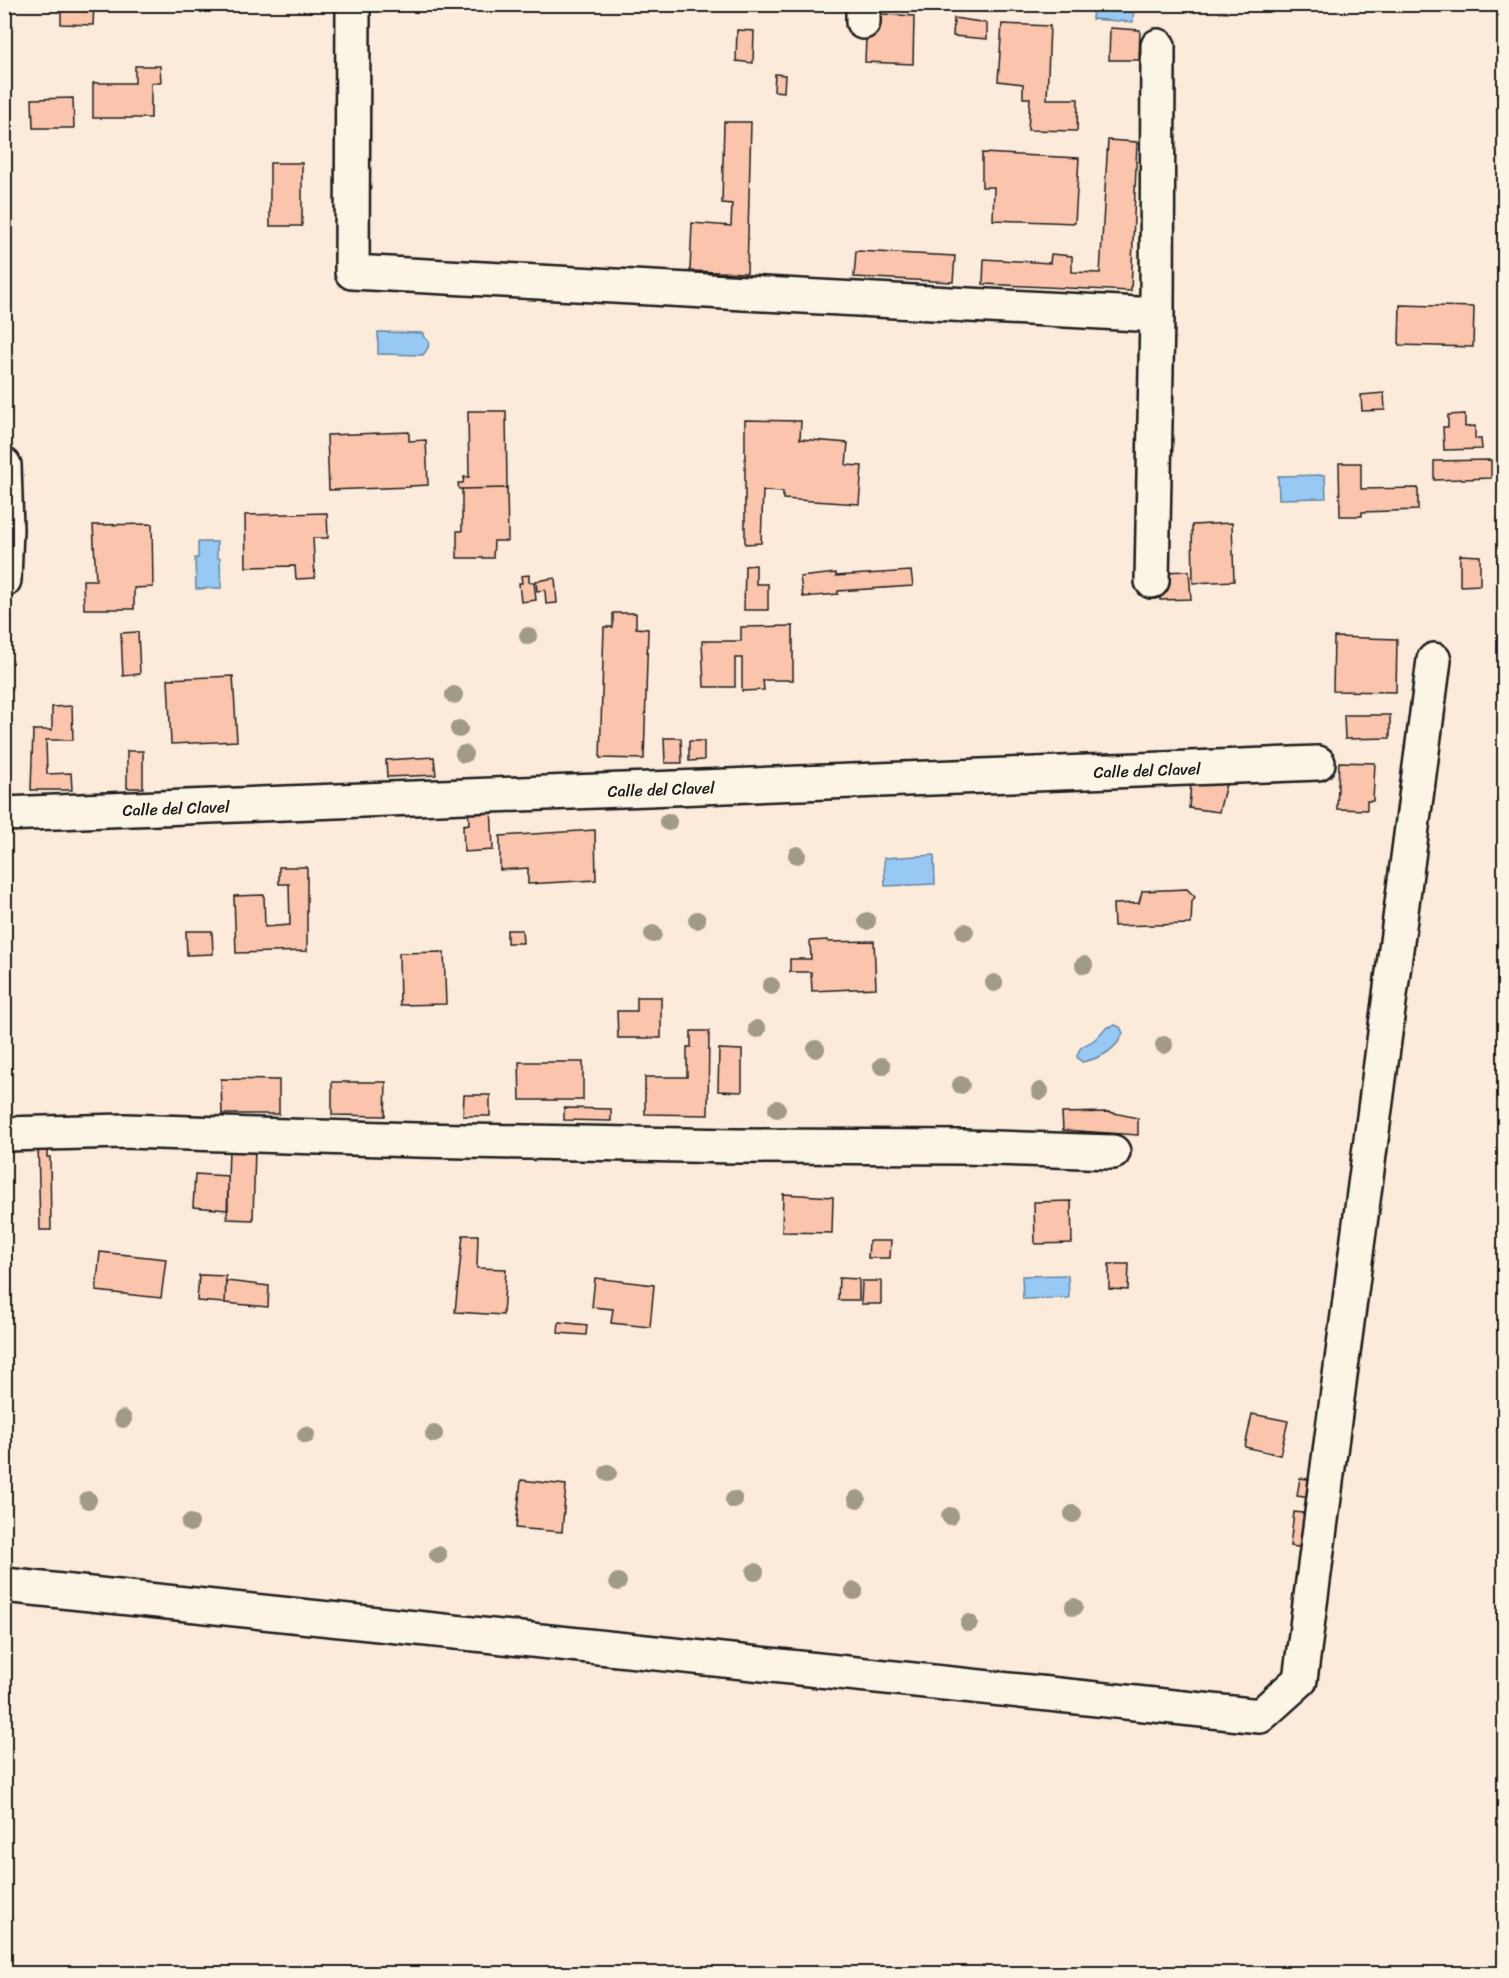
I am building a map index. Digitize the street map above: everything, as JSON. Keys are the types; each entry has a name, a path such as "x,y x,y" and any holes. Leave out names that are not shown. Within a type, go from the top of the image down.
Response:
{"street":[{"path":"354,4 352,272 1156,315"},
{"path":"1152,581 1158,46"},
{"path":"4,465 6,528 4,580"},
{"path":"4,1585 1260,1716 1300,1680 1434,660"},
{"name":"Calle del Clavel","path":"4,814 1318,763"},
{"path":"4,1134 125,1131 416,1140 736,1146 964,1147 1113,1152"}],"water":[{"path":"1093,5 1134,5 1133,22 1092,19"},
{"path":"378,332 423,333 429,342 428,348 423,355 378,354"},
{"path":"1325,475 1326,498 1279,499 1278,476"},
{"path":"198,542 217,542 221,588 196,589 195,558 198,558"},
{"path":"934,855 935,884 885,886 884,858"},
{"path":"1115,1025 1120,1027 1123,1033 1112,1049 1088,1061 1082,1062 1077,1057 1083,1046 1094,1040 1104,1029"},
{"path":"1068,1275 1069,1298 1023,1299 1022,1276"}],"building":[{"path":"61,4 94,4 93,25 61,24"},
{"path":"295,4 319,4 319,7 295,6"},
{"path":"709,4 764,4 764,8 709,6"},
{"path":"867,13 914,16 913,64 865,62"},
{"path":"954,18 987,23 987,39 953,36"},
{"path":"1002,24 1050,26 1047,99 1078,99 1077,131 1028,130 1030,98 1023,98 1023,84 998,81"},
{"path":"1110,28 1140,30 1139,60 1109,60"},
{"path":"737,30 754,31 753,63 736,61"},
{"path":"135,66 160,66 161,83 151,83 151,118 93,118 93,83 135,83"},
{"path":"775,74 785,75 784,92 774,91"},
{"path":"73,98 74,128 33,128 32,99"},
{"path":"724,122 751,122 747,273 690,271 692,223 731,226 732,204 722,203"},
{"path":"1108,140 1137,142 1131,291 983,284 984,259 1050,263 1051,254 1072,256 1072,272 1100,273"},
{"path":"982,153 1079,158 1075,223 993,220 994,187 982,187"},
{"path":"270,163 302,163 302,226 270,226"},
{"path":"856,251 955,256 953,282 854,277"},
{"path":"1400,305 1474,307 1473,347 1399,345"},
{"path":"1384,393 1385,410 1362,411 1361,395"},
{"path":"468,411 506,411 507,488 459,489 458,483 463,483 464,477 469,477"},
{"path":"1465,414 1465,427 1475,426 1475,439 1481,439 1482,449 1444,450 1443,427 1448,427 1448,415"},
{"path":"745,420 801,421 800,439 848,443 846,465 862,466 859,504 783,499 783,492 763,491 761,543 745,544"},
{"path":"409,432 409,441 426,440 428,485 329,490 327,435"},
{"path":"1491,460 1491,478 1434,480 1434,461"},
{"path":"1339,463 1361,463 1361,489 1418,488 1418,510 1362,512 1362,516 1340,516"},
{"path":"507,488 508,541 494,541 493,558 457,558 457,531 462,531 462,489"},
{"path":"327,513 328,538 313,538 315,578 296,579 295,566 246,567 245,515"},
{"path":"1232,523 1234,581 1193,583 1192,525"},
{"path":"152,524 153,587 134,588 134,609 84,609 83,580 96,580 93,525"},
{"path":"1460,555 1480,556 1480,585 1460,586"},
{"path":"756,565 756,584 768,584 768,610 744,610 745,566"},
{"path":"911,571 913,586 838,591 838,594 803,597 800,577 836,573 836,576"},
{"path":"1189,571 1191,599 1160,600 1161,572"},
{"path":"529,575 529,582 534,582 536,600 521,602 519,583 522,583 521,576"},
{"path":"555,578 557,603 546,604 545,590 537,591 536,581"},
{"path":"613,613 636,613 636,628 648,629 644,759 600,758 604,627 613,627"},
{"path":"793,626 793,680 763,680 764,690 742,691 742,658 735,658 735,687 704,687 702,641 741,641 741,627"},
{"path":"138,632 140,674 123,676 121,633"},
{"path":"1334,637 1397,639 1396,692 1333,691"},
{"path":"233,676 237,741 171,744 168,679"},
{"path":"72,706 73,740 46,740 47,774 71,773 72,790 31,790 33,730 52,730 52,707"},
{"path":"1344,715 1390,715 1390,738 1345,739"},
{"path":"664,738 681,738 682,763 665,763"},
{"path":"689,741 704,741 704,760 689,761"},
{"path":"127,751 143,751 143,788 127,788"},
{"path":"434,757 436,775 387,777 386,760"},
{"path":"1339,762 1375,763 1373,801 1367,801 1367,810 1337,809"},
{"path":"1227,780 1219,812 1189,808 1191,782"},
{"path":"491,805 493,850 464,852 463,825 469,824 468,806"},
{"path":"595,830 596,880 528,884 528,868 500,870 500,836"},
{"path":"279,867 307,867 307,951 236,953 234,896 264,895 265,927 290,925 289,884 279,884"},
{"path":"1187,889 1195,897 1192,901 1191,924 1114,926 1113,904 1139,903 1142,891"},
{"path":"507,930 522,930 523,943 507,943"},
{"path":"186,931 212,931 213,954 187,955"},
{"path":"828,940 828,942 874,941 876,988 812,991 811,972 790,972 790,959 811,959 810,941"},
{"path":"444,952 446,1004 400,1005 399,953"},
{"path":"637,997 661,997 661,1038 618,1038 617,1011 637,1011"},
{"path":"691,1031 709,1031 708,1115 645,1114 645,1077 687,1077 687,1047 691,1047"},
{"path":"719,1049 742,1050 742,1092 718,1091"},
{"path":"519,1062 583,1062 583,1100 520,1100"},
{"path":"221,1079 279,1080 279,1114 222,1114"},
{"path":"332,1082 386,1082 385,1116 332,1115"},
{"path":"464,1095 490,1095 490,1116 463,1116"},
{"path":"564,1108 611,1109 611,1121 564,1120"},
{"path":"1109,1112 1138,1118 1138,1135 1063,1130 1062,1113"},
{"path":"38,1142 47,1143 47,1157 50,1157 51,1230 40,1230"},
{"path":"229,1147 255,1148 253,1220 227,1219"},
{"path":"195,1174 228,1176 228,1210 193,1207"},
{"path":"783,1194 833,1197 832,1233 782,1232"},
{"path":"1071,1201 1072,1243 1035,1244 1034,1202"},
{"path":"463,1235 478,1235 477,1268 506,1269 503,1315 455,1312"},
{"path":"869,1241 891,1241 890,1258 868,1258"},
{"path":"100,1252 166,1259 161,1298 96,1291"},
{"path":"1109,1264 1129,1264 1128,1290 1109,1289"},
{"path":"199,1275 226,1276 225,1303 197,1301"},
{"path":"595,1278 654,1285 650,1327 611,1323 613,1309 592,1307"},
{"path":"839,1278 859,1279 859,1300 838,1300"},
{"path":"226,1281 269,1286 268,1307 225,1303"},
{"path":"862,1281 881,1281 881,1304 861,1304"},
{"path":"559,1322 587,1325 586,1335 558,1333"},
{"path":"1252,1414 1288,1421 1280,1455 1245,1447"},
{"path":"1300,1478 1315,1480 1311,1498 1297,1496"},
{"path":"521,1480 566,1485 562,1532 516,1528"},
{"path":"1294,1512 1312,1514 1307,1548 1290,1546"}]}
